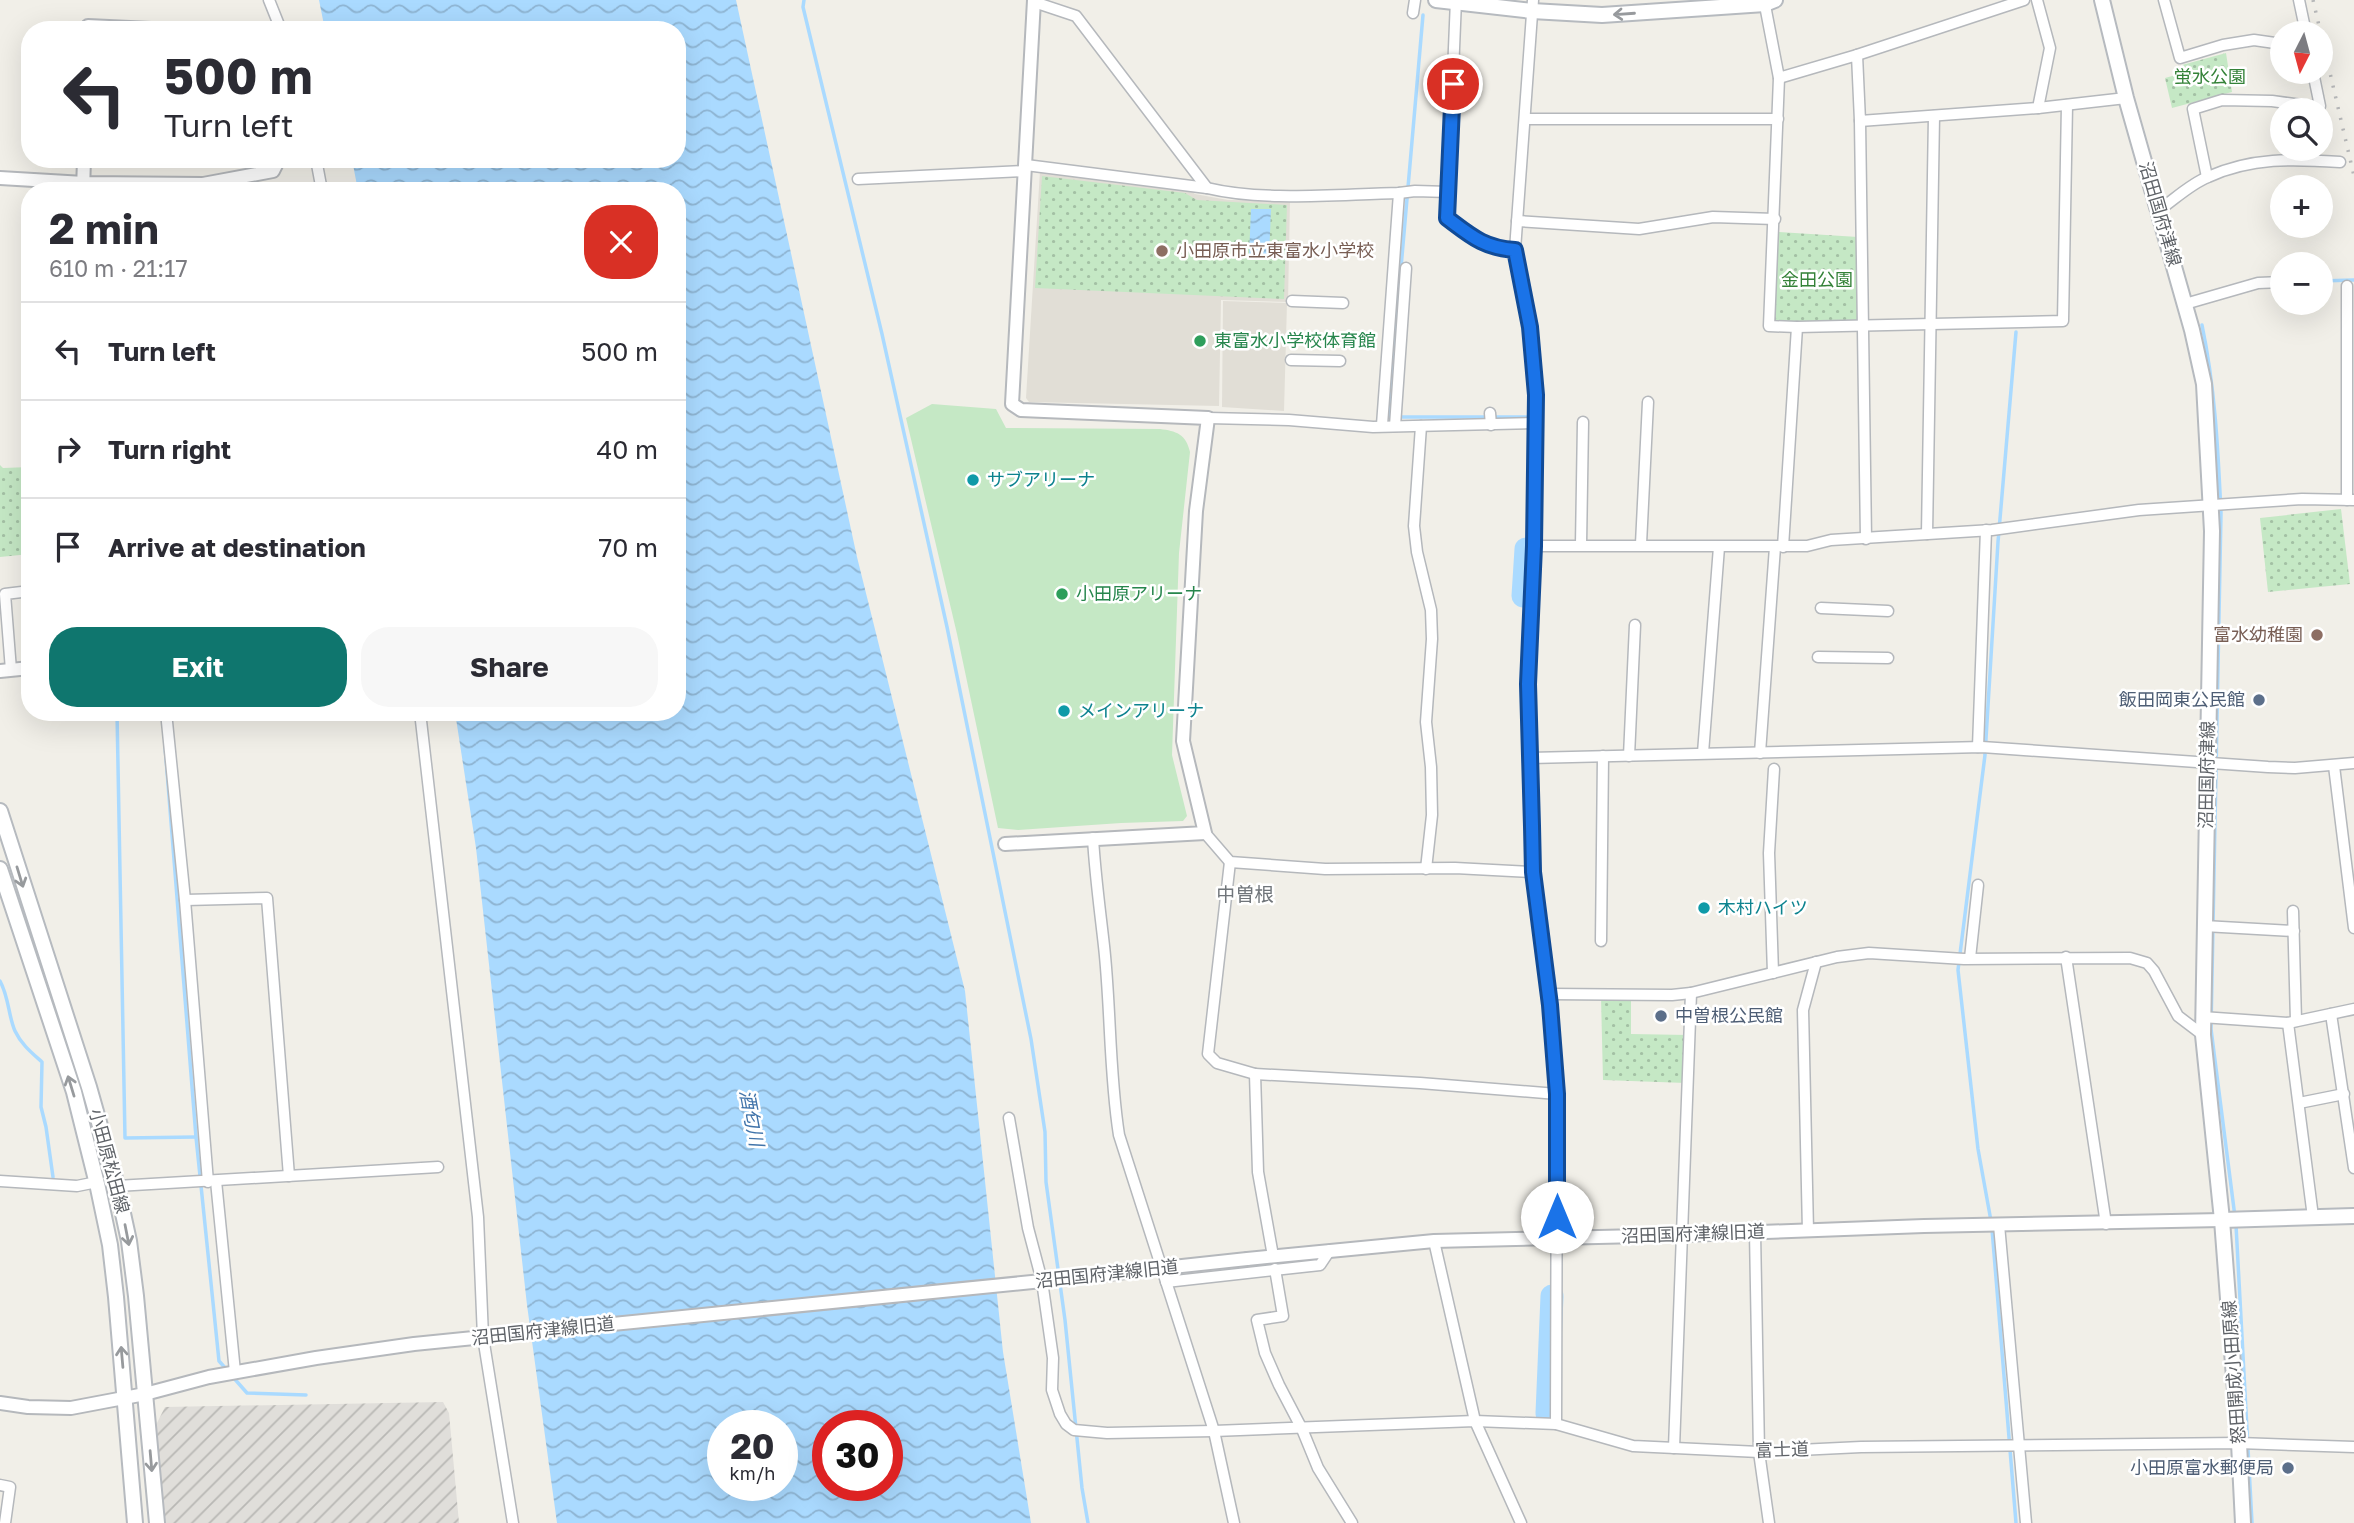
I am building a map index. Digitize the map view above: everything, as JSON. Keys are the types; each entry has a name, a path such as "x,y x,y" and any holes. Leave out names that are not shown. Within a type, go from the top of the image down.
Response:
{"main road":[{"path":"1436,0 1533,6 1602,15 1768,1"},
{"name":"沼田国府津線","path":"2102,0 2126,98 2185,304 2204,384 2212,506 2202,1017 2222,1220"},
{"name":"小田原松田線","path":"0,811 89,1087 117,1186 129,1241 157,1523"},
{"name":"小田原松田線","path":"0,869 74,1092 97,1182 110,1245 126,1397 135,1523"},
{"path":"2222,1220 2354,1216"},
{"name":"怒田開成小田原線","path":"2222,1220 2240,1443 2243,1523"}],"street":[{"path":"269,0 277,21"},
{"path":"1413,13 1415,0"},
{"path":"1779,78 2024,0"},
{"path":"2037,0 2050,48 2038,108"},
{"path":"2164,0 2180,58 2223,45 2254,40 2270,42"},
{"path":"2299,0 2303,21"},
{"path":"1207,188 1076,16 1034,1 1012,404 1021,410 1373,427 1395,420 1420,426 1536,423"},
{"path":"1456,1 1447,218 1476,241 1498,249 1515,250"},
{"path":"1768,1 1779,78 1769,326 2063,321 2067,105"},
{"path":"1533,6 1515,250 1530,327 1536,395 1534,546 1528,684 1533,872 1557,1094 1556,1424"},
{"path":"1857,55 1866,539"},
{"path":"2207,177 2193,109 2222,100 2272,101 2316,107 2320,106 2316,84"},
{"path":"1860,121 2038,108 2126,98"},
{"path":"1927,534 1934,116"},
{"path":"1525,119 1778,120"},
{"path":"2159,210 2207,177 2259,161 2283,159 2340,162"},
{"path":"225,182 274,171 275,168"},
{"path":"858,179 1026,168 1207,188 1227,193 1295,195 1449,192"},
{"path":"0,178 37,182"},
{"path":"1382,425 1399,193"},
{"path":"1517,220 1639,229 1713,217 1775,219"},
{"path":"1395,420 1406,268"},
{"path":"2185,304 2258,283 2270,282"},
{"path":"1534,546 1807,546 1831,540 1989,530 2139,510 2302,499 2351,500 2347,286"},
{"path":"1292,301 1343,303"},
{"path":"1760,753 1797,327"},
{"path":"1291,359 1340,361"},
{"path":"1641,544 1648,402"},
{"path":"1490,413 1491,425"},
{"path":"1208,418 1196,511 1183,741 1205,833 1230,862 1325,869 1533,872"},
{"path":"1581,545 1583,422"},
{"path":"1420,426 1414,526 1416,552 1431,610 1433,639 1426,722 1432,815 1426,869"},
{"path":"1984,747 1989,530"},
{"path":"1703,753 1719,547"},
{"path":"6,671 5,594 21,592"},
{"path":"1821,608 1888,611"},
{"path":"1629,756 1635,625"},
{"path":"1818,657 1888,657"},
{"path":"167,721 212,1181 235,1372"},
{"path":"421,721 478,1217 483,1336 513,1523"},
{"path":"1530,758 1984,747 2295,768 2354,762"},
{"path":"1601,941 1603,756"},
{"path":"2334,766 2354,928"},
{"path":"1773,973 1769,853 1774,769"},
{"path":"1005,844 1205,833"},
{"path":"1093,838 1097,903 1104,946 1114,1106 1119,1135 1214,1431 1234,1523"},
{"path":"1230,862 1208,1054 1211,1059 1255,1074 1557,1094"},
{"path":"1963,958 1978,885"},
{"path":"185,900 267,898 289,1176"},
{"path":"2293,911 2292,1022 2312,1217"},
{"path":"2204,926 2294,931"},
{"path":"1548,994 1691,993 1837,957 1869,953 1963,958 2130,958 2147,963 2178,1016 2203,1035"},
{"path":"2066,957 2106,1224"},
{"path":"1808,1231 1803,1010 1816,962"},
{"path":"1675,1448 1691,993"},
{"path":"2202,1017 2292,1022 2354,1009"},
{"path":"2330,1014 2354,1168"},
{"path":"1255,1074 1258,1172 1283,1316 1257,1320 1265,1353 1279,1385 1302,1429 1318,1468 1352,1523"},
{"path":"2299,1102 2344,1094"},
{"name":"富士道","path":"1009,1118 1028,1228 1047,1280 1052,1390 1066,1424 1074,1430 1094,1433 1214,1431 1475,1421 1556,1424 1633,1446 1759,1452 1861,1447 2240,1443 2354,1447"},
{"path":"117,1186 438,1167"},
{"path":"0,1181 77,1186 97,1182"},
{"name":"沼田国府津線旧道","path":"0,1404 71,1408 145,1394 235,1372 316,1358 483,1336 1247,1259 1274,1263 1330,1250 1434,1241 2222,1220"},
{"path":"1998,1225 2001,1315 2014,1446 2026,1523"},
{"path":"1755,1232 1759,1452 1769,1523"},
{"path":"1434,1241 1475,1421 1521,1523"},
{"path":"1166,1282 1274,1263"},
{"path":"0,1485 10,1487 5,1523"}],"shaded area":[{"name":"小田原市立東富水小学校","path":"1040,171 1190,190 1195,194 1228,200 1290,201 1288,302 1221,300 1219,406 1029,402 1026,398"},
{"path":"1223,301 1287,303 1284,411 1222,407"},
{"path":"443,1402 449,1413 459,1523 165,1523 156,1425 165,1407"}],"green space":[{"name":"蛍水公園","path":"2226,53 2232,92 2172,108 2165,78 2183,73 2182,65"},
{"path":"1042,176 1185,193 1197,200 1287,205 1284,299 1035,288"},
{"name":"金田公園","path":"1779,232 1858,237 1859,323 1774,322"},
{"name":"小田原アリーナ","path":"932,404 996,409 1006,428 1160,429 1175,432 1186,441 1190,452 1179,553 1172,755 1187,816 1183,821 1018,830 998,828 957,634 906,418"},
{"path":"0,465 3,468 21,467 21,555 0,557"},
{"path":"2341,509 2350,584 2268,592 2260,518"},
{"path":"1601,997 1631,998 1631,1034 1688,1035 1686,1083 1603,1080"}],"water":[{"name":"酒匂川","path":"319,0 736,0 857,557 965,991 1003,1352 1031,1523 557,1523 527,1305 476,848 456,721 686,721 686,182 356,182 354,168 686,168 686,21 323,21"},
{"path":"1251,209 1271,209 1269,258 1249,257"}],"waterway":[{"path":"804,0 803,7 882,334 947,627 1031,1039 1045,1132 1046,1182 1088,1523"},
{"path":"1423,15 1388,417 1531,417"},
{"path":"2333,281 2354,280"},
{"path":"2202,325 2213,395 2221,513 2211,1029 2235,1217"},
{"path":"1991,1221 1978,1149 1958,970 1985,755 1998,542 2016,332"},
{"path":"1523,596 1526,549"},
{"path":"117,721 125,1138 196,1137"},
{"path":"165,746 196,1137 219,1361 227,1370"},
{"path":"0,981 15,1031 42,1062 41,1107 53,1177"},
{"path":"2236,1225 2252,1523"},
{"path":"1992,1229 2016,1523"},
{"path":"1547,1413 1552,1296"},
{"path":"232,1376 247,1393 306,1395"}],"railway":[{"path":"2313,0 2354,176"}],"place":[{"name":"小田原市立東富水小学校","path":"1162,251"},
{"name":"東富水小学校体育館","path":"1200,341"},
{"name":"サブアリーナ","path":"973,480"},
{"name":"小田原アリーナ","path":"1062,594"},
{"name":"富水幼稚園","path":"2317,635"},
{"name":"飯田岡東公民館","path":"2259,700"},
{"name":"メインアリーナ","path":"1064,711"},
{"name":"木村ハイツ","path":"1704,908"},
{"name":"中曽根公民館","path":"1661,1016"},
{"name":"小田原富水郵便局","path":"2288,1468"}],"district":[{"name":"中曽根","path":"1245,894"}],"route":[{"path":"1453,84 1447,218 1476,241 1498,249 1515,250 1530,327 1536,395 1534,546 1528,684 1533,872 1550,1005 1557,1094 1557,1217"}]}
